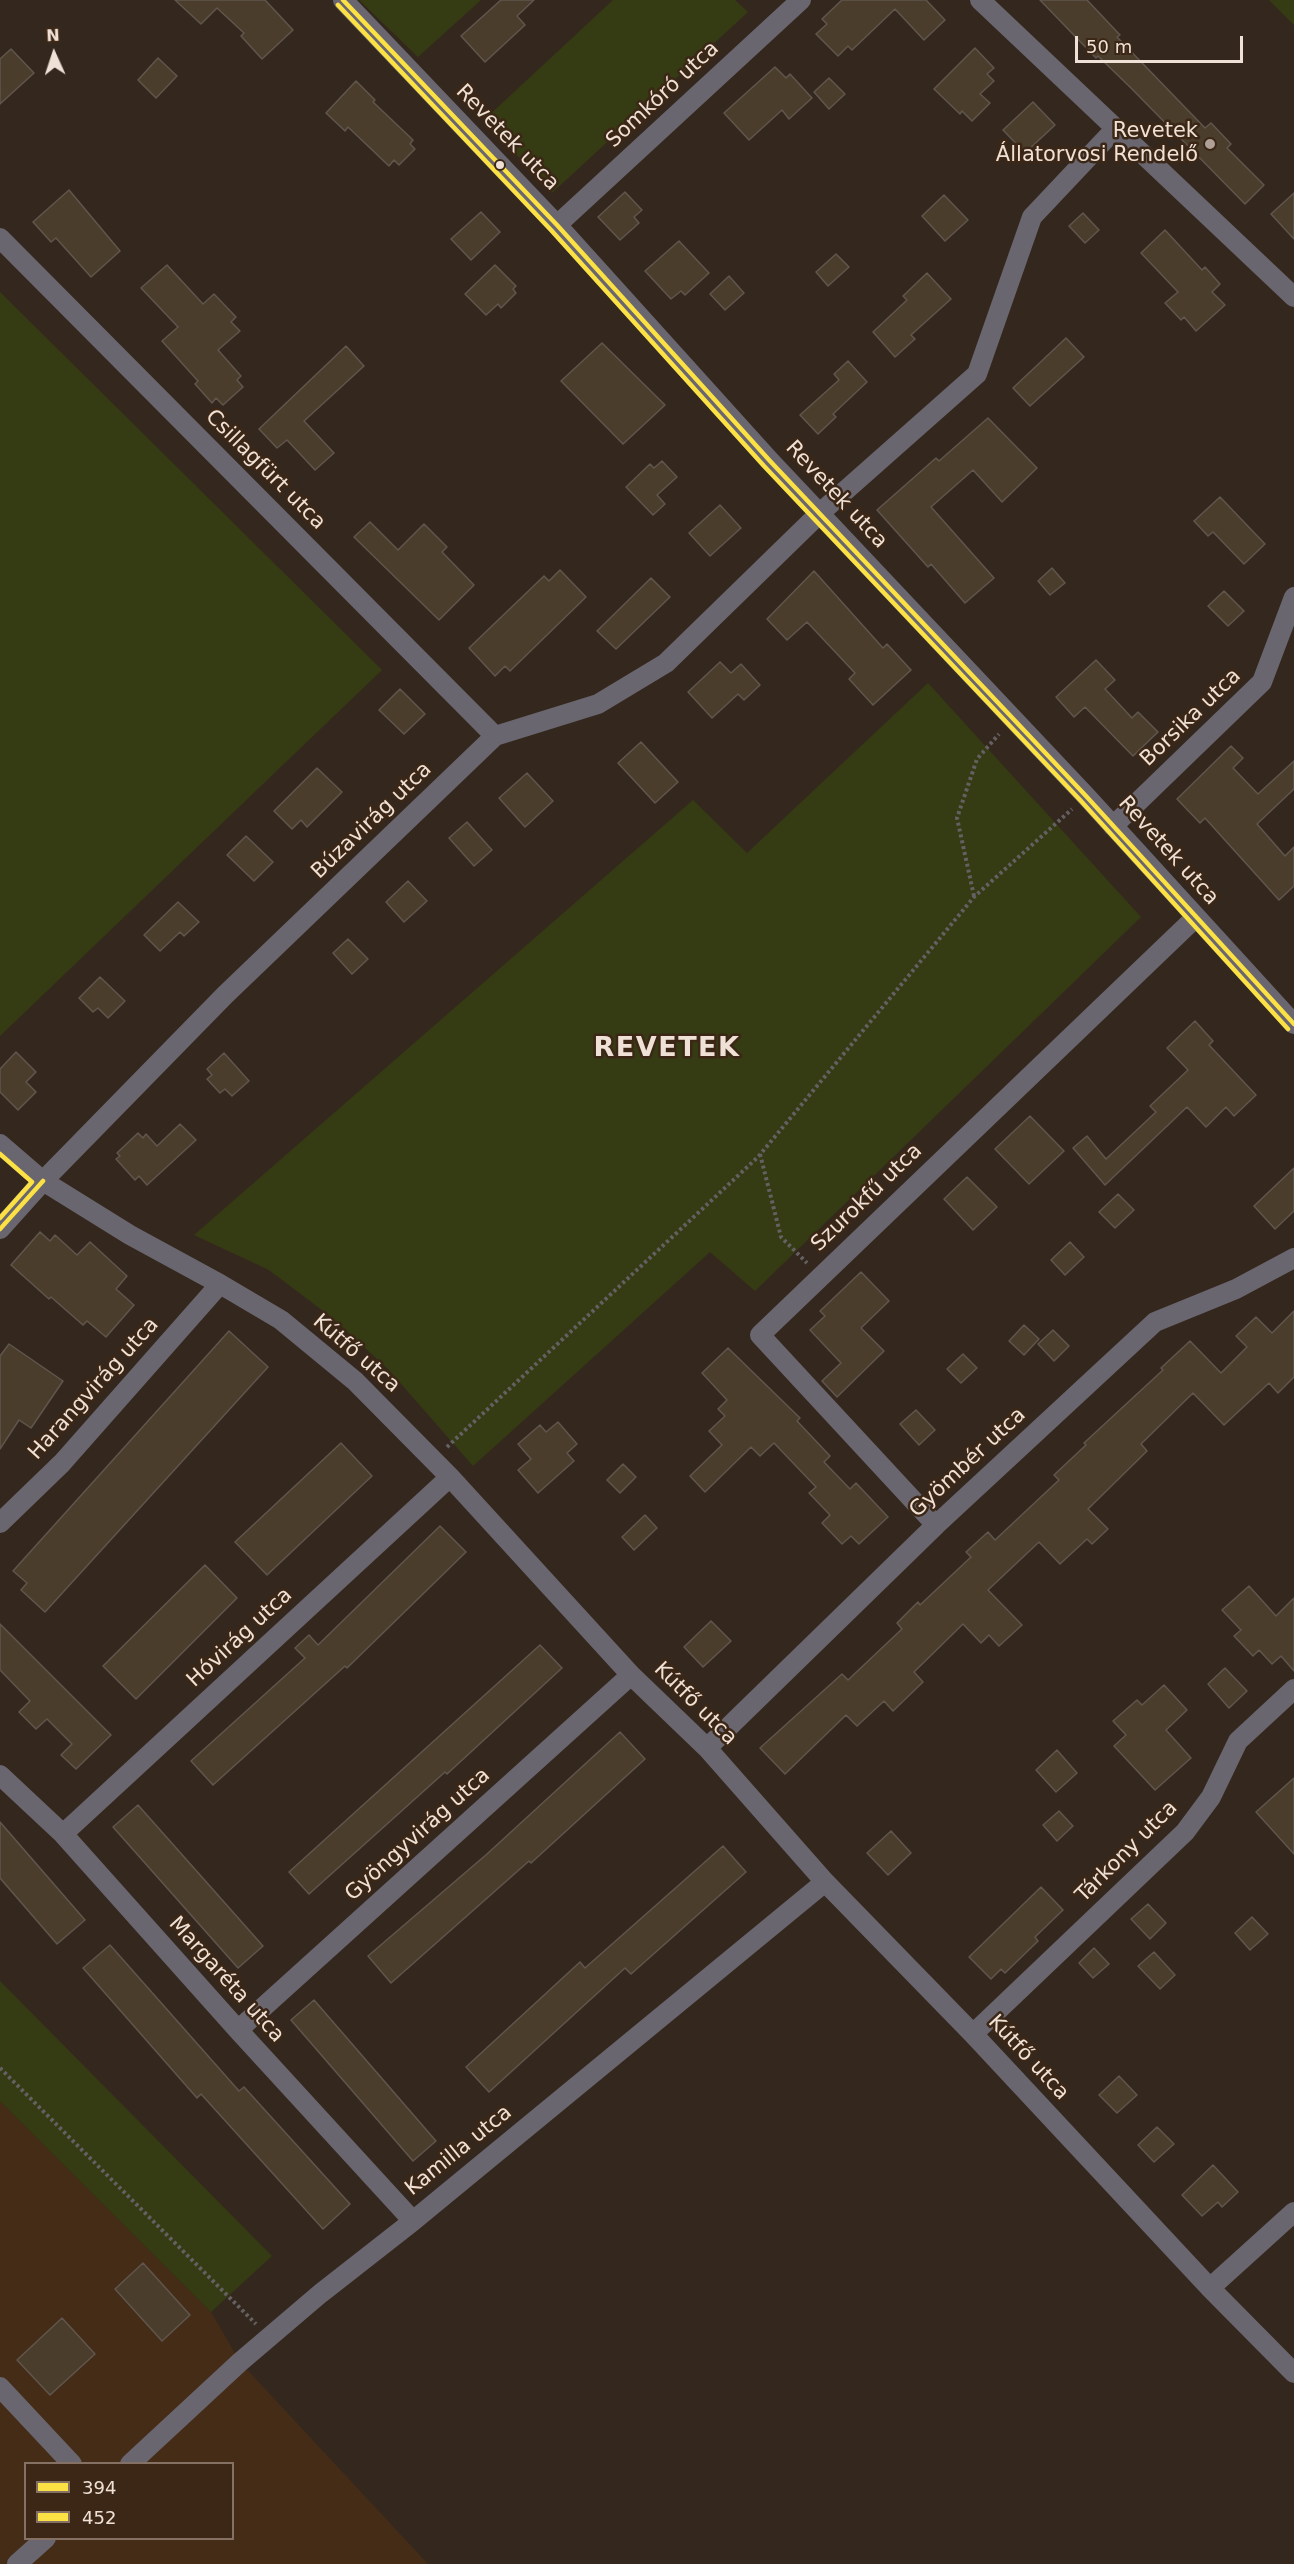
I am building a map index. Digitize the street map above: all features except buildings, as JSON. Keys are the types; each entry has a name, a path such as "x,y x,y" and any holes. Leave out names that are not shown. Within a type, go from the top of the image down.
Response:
{"street":[{"name":"Revetek utca","path":"343,0 557,225 770,461 1086,796 1294,1024"},
{"name":"Somkóró utca","path":"557,225 801,0"},
{"path":"980,0 1294,297"},
{"name":"Búzavirág utca","path":"0,1229 43,1181 225,995 495,736 598,704 666,663 820,513 977,374 1032,218 1116,128"},
{"name":"Csillagfürt utca","path":"0,238 495,736"},
{"name":"Borsika utca","path":"1113,826 1262,682 1294,597"},
{"name":"Szurokfű utca","path":"936,1525 760,1335 1195,918"},
{"name":"Kútfő utca","path":"0,1144 43,1181 130,1235 281,1320 355,1381 450,1477 631,1675 707,1748 825,1882 973,2034 1210,2288 1294,2373"},
{"name":"Gyömbér utca","path":"707,1748 936,1525 1155,1322 1236,1289 1294,1258"},
{"name":"Harangvirág utca","path":"0,1523 62,1463 220,1284"},
{"name":"Hóvirág utca","path":"63,1834 450,1477"},
{"name":"Gyöngyvirág utca","path":"238,2030 631,1675"},
{"name":"Tárkony utca","path":"973,2034 1185,1832 1211,1797 1238,1741 1294,1689"},
{"name":"Margaréta utca","path":"0,1775 63,1834 412,2221"},
{"name":"Kamilla utca","path":"131,2462 269,2337 825,1882"},
{"path":"1210,2288 1294,2212"},
{"path":"0,2386 71,2462"},
{"path":"17,2564 44,2540"}],"path":[{"path":"974,897 957,818 977,759 1013,719"},
{"path":"433,1460 760,1154 974,897 1086,796"},
{"path":"760,1154 782,1237 820,1276"},
{"path":"0,2068 269,2337"}],"shaded area":[{"path":"0,2101 211,2312 240,2362 428,2564 0,2564"}],"green space":[{"path":"359,0 481,0 418,57"},
{"path":"613,0 735,0 748,12 552,193 484,120"},
{"path":"1269,0 1294,0 1294,25"},
{"path":"0,292 382,670 0,1036"},
{"path":"928,683 1141,917 755,1291 710,1252 473,1466 388,1369 331,1317 269,1270 194,1235 693,800 747,853"},
{"path":"0,1981 272,2256 211,2312 0,2101"}],"transit line":[{"name":"394","path":"343,0 557,225 770,461 1086,796 1294,1024"},
{"name":"452","path":"338,5 551,230 764,466 1081,801 1288,1029"},
{"name":"452","path":"0,1154 32,1182 0,1218"},
{"name":"394","path":"0,1229 43,1181"}],"place":[{"name":"Revetek Állatorvosi Rendelő","path":"1210,144"}],"district":[{"name":"REVETEK","path":"667,1049"}]}
